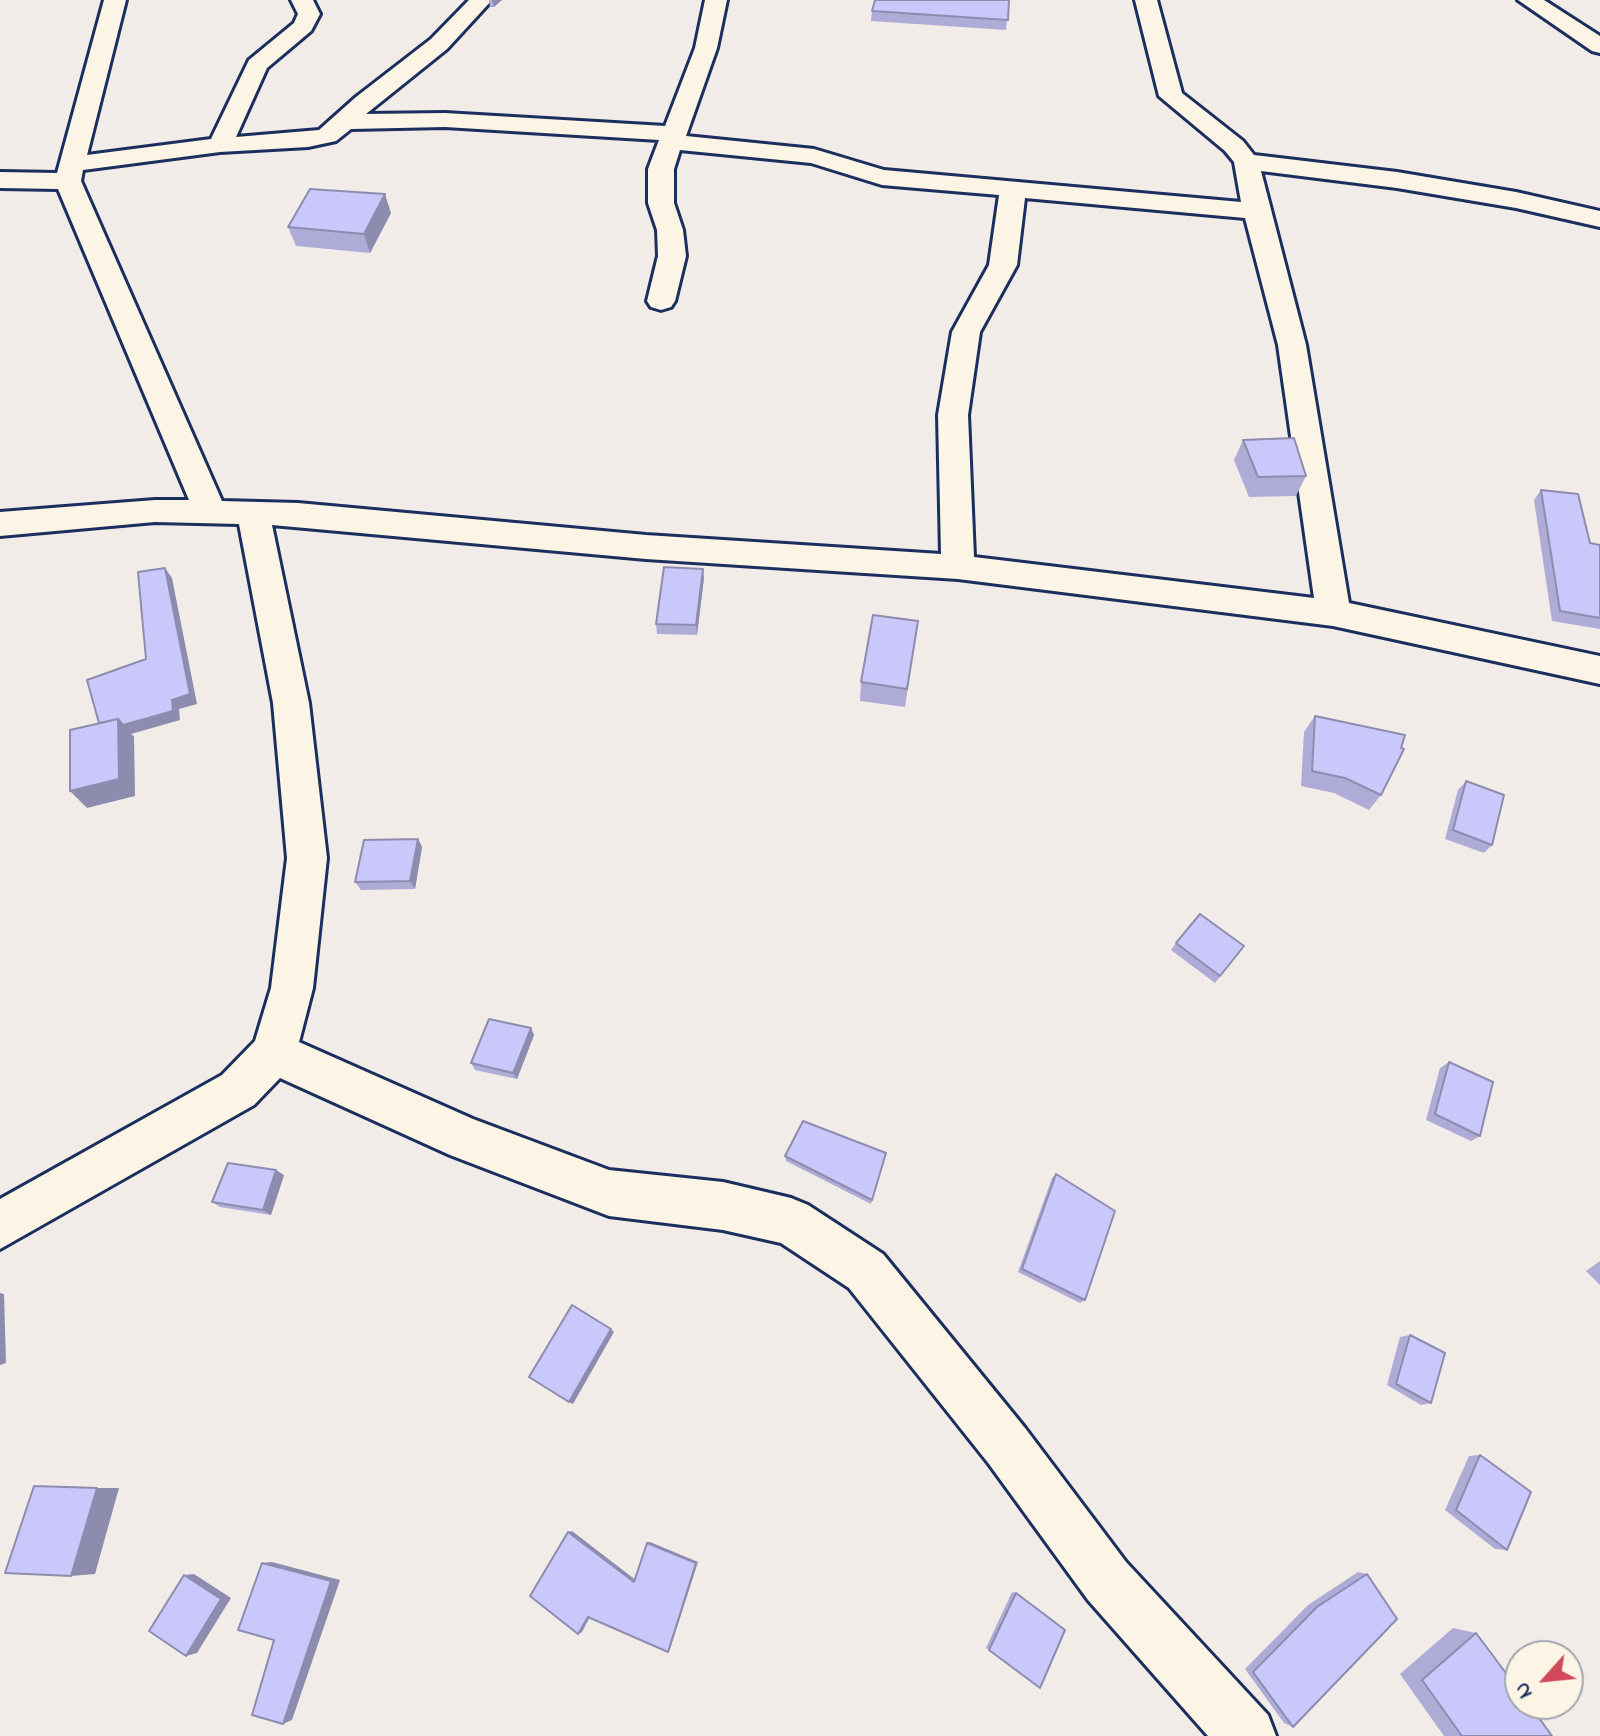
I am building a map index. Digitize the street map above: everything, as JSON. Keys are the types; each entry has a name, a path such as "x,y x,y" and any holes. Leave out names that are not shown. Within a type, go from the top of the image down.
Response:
{"street":[{"path":"115,0 71,172 210,511"},
{"path":"220,145 257,65 303,26 309,14 302,0"},
{"path":"0,180 71,172 220,145 327,136 364,102 439,44 481,0"},
{"path":"661,301 672,256 670,230 661,203 661,169 706,48 716,0"},
{"path":"1146,0 1171,96 1234,146 1246,162 1292,345 1333,613"},
{"path":"1529,0 1600,46"},
{"path":"345,122 445,120 672,138 814,156 882,177 1256,211"},
{"path":"1246,162 1397,180 1516,200 1600,219"},
{"path":"958,567 953,415 966,332 1003,265 1013,190"},
{"path":"0,524 155,511 298,514 646,547 958,567 1333,613 1600,670"},
{"path":"0,1225 238,1090 274,1053 292,988 307,858 291,703 253,513"},
{"path":"274,1053 466,1139 609,1193 723,1206 791,1222 866,1271 1007,1446 1107,1581 1247,1736"}],"building":[{"path":"875,0 1009,0 1008,20 872,11"},
{"path":"310,189 385,194 364,234 288,227"},
{"path":"1294,438 1306,476 1258,477 1243,440"},
{"path":"1541,490 1578,494 1590,543 1600,545 1600,618 1560,611"},
{"path":"664,567 703,569 696,625 656,624"},
{"path":"165,568 190,694 172,700 173,711 123,725 118,719 99,723 87,680 146,659 138,572"},
{"path":"873,615 918,621 907,689 861,682"},
{"path":"1315,716 1405,735 1401,748 1404,749 1381,795 1345,778 1312,771"},
{"path":"118,719 119,779 70,791 70,730"},
{"path":"1466,781 1504,795 1492,845 1453,830"},
{"path":"418,839 410,881 355,882 364,840"},
{"path":"1200,914 1244,946 1220,976 1176,943"},
{"path":"489,1019 531,1028 513,1073 471,1063"},
{"path":"1449,1062 1493,1082 1480,1136 1435,1114"},
{"path":"803,1121 886,1153 872,1200 785,1156"},
{"path":"228,1163 276,1170 263,1210 212,1202"},
{"path":"1056,1174 1115,1211 1085,1300 1022,1269"},
{"path":"572,1305 611,1329 569,1402 529,1377"},
{"path":"1410,1335 1445,1353 1431,1403 1396,1384"},
{"path":"1480,1455 1531,1492 1507,1550 1456,1510"},
{"path":"34,1486 97,1488 71,1576 5,1573"},
{"path":"568,1532 634,1582 647,1543 696,1563 668,1652 588,1617 578,1634 530,1596"},
{"path":"262,1563 331,1581 283,1724 252,1715 274,1640 238,1630"},
{"path":"1367,1574 1397,1619 1293,1727 1253,1672 1317,1607"},
{"path":"184,1575 221,1599 186,1656 149,1631"},
{"path":"1016,1593 1065,1630 1040,1688 989,1650"},
{"path":"1476,1633 1504,1671 1504,1720 1540,1720 1552,1736 1462,1736 1422,1680"}]}
